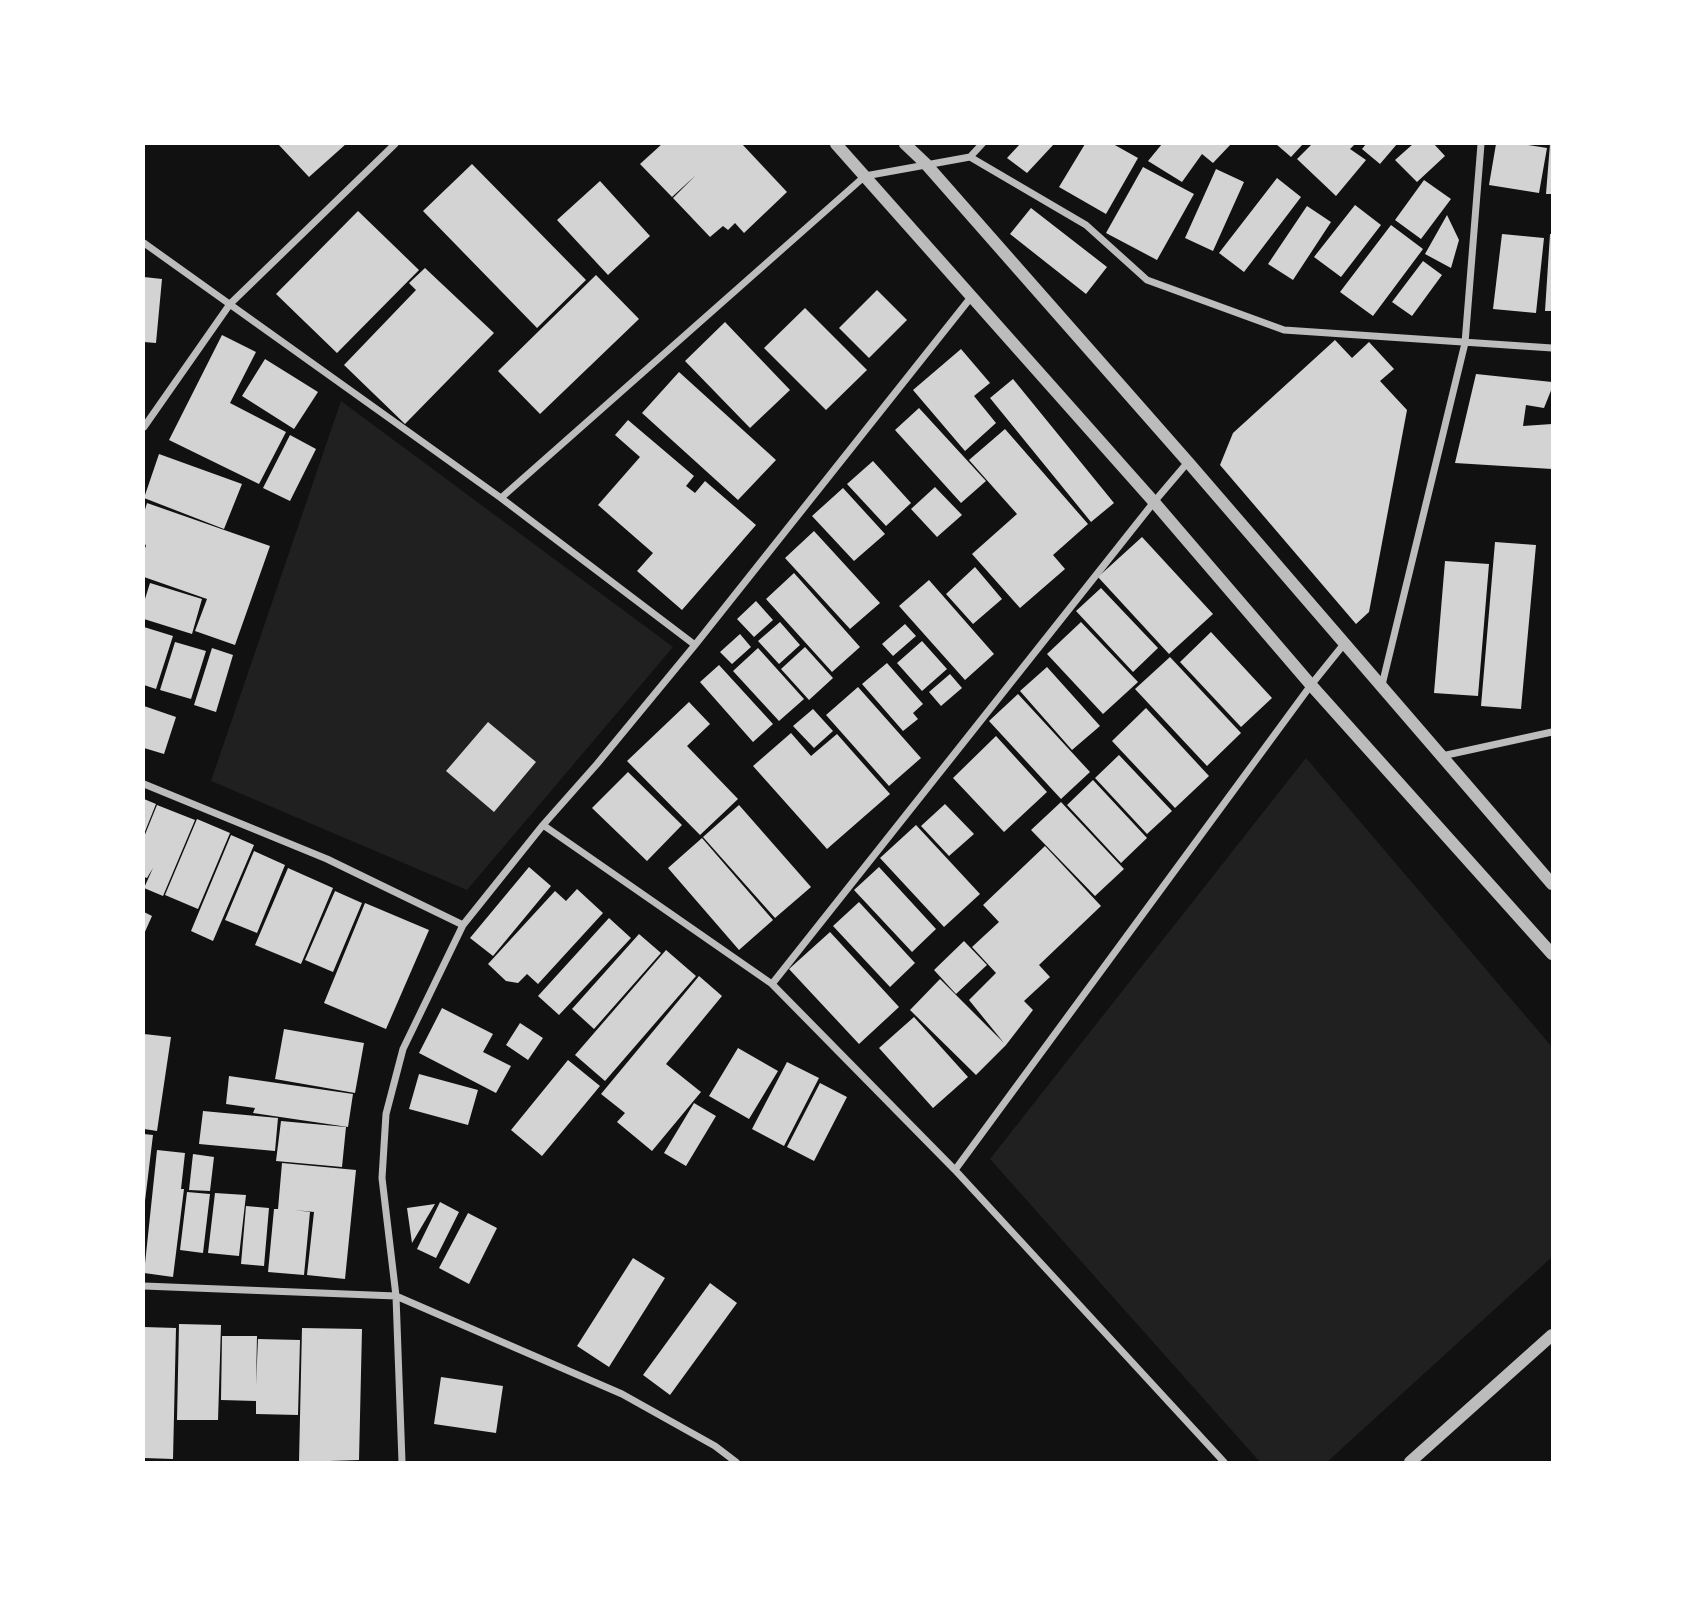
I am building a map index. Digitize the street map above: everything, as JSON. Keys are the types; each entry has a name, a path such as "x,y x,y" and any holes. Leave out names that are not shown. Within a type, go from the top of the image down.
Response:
{"street":[{"path":"144,427 230,304 394,144"},
{"path":"836,144 1154,502 1311,685 1552,954"},
{"path":"905,144 925,163 1188,462 1552,884"},
{"path":"501,498 866,176 970,156 982,144"},
{"path":"1381,687 1465,343 1481,144"},
{"path":"970,156 1086,225 1147,280 1284,330 1552,348"},
{"path":"144,243 501,498 695,645"},
{"path":"402,1462 396,1296 382,1178 386,1114 403,1049 463,925 543,825 695,645 972,296"},
{"path":"772,984 1188,462"},
{"path":"955,1170 1311,685 1344,644"},
{"path":"1441,756 1552,732"},
{"path":"144,784 327,859 463,925"},
{"path":"543,825 772,984 955,1170 1224,1462"},
{"path":"144,1286 396,1296 622,1394 715,1447 736,1462"},
{"path":"1410,1462 1552,1335"}],"shaded area":[{"path":"341,401 673,647 467,890 211,781"},
{"path":"1306,758 1552,1047 1552,1257 1327,1462 1260,1462 990,1159"}],"building":[{"path":"278,144 346,144 309,177"},
{"path":"662,144 742,144 787,192 744,233 735,223 728,230 723,226 710,237 673,198 696,175 672,197 640,164"},
{"path":"1020,144 1054,144 1027,173 1007,158"},
{"path":"1085,144 1113,144 1138,158 1106,214 1059,187"},
{"path":"1162,144 1231,144 1213,163 1202,154 1182,182 1148,161"},
{"path":"1276,144 1303,144 1291,157"},
{"path":"1312,144 1355,144 1350,149 1366,160 1336,196 1297,159"},
{"path":"1366,144 1397,144 1380,164 1362,149"},
{"path":"1413,144 1434,144 1445,156 1417,182 1395,160"},
{"path":"1496,144 1547,148 1539,193 1489,185"},
{"path":"1550,144 1552,194 1546,194"},
{"path":"472,164 586,280 537,328 423,211"},
{"path":"1143,167 1194,194 1157,260 1106,233"},
{"path":"1216,169 1244,182 1213,251 1185,238"},
{"path":"1277,178 1301,197 1244,272 1219,253"},
{"path":"1424,180 1451,199 1421,239 1395,220"},
{"path":"600,181 650,236 608,275 557,220"},
{"path":"1355,205 1381,225 1341,277 1314,257"},
{"path":"1307,206 1331,222 1293,280 1268,264"},
{"path":"1031,208 1107,267 1086,294 1010,234"},
{"path":"358,211 419,270 337,353 276,294"},
{"path":"1447,215 1459,240 1451,268 1425,254"},
{"path":"1391,225 1423,249 1373,316 1340,292"},
{"path":"1502,234 1544,238 1536,313 1493,309"},
{"path":"1550,234 1552,311 1545,311"},
{"path":"1423,261 1442,275 1412,316 1392,302"},
{"path":"425,268 494,333 405,424 344,365 416,290 409,283"},
{"path":"596,275 639,319 540,414 498,371"},
{"path":"144,277 162,279 156,343 144,342"},
{"path":"877,290 907,320 869,358 839,328"},
{"path":"805,308 867,370 826,410 764,348"},
{"path":"725,322 790,390 750,428 685,361"},
{"path":"222,335 256,352 230,403 286,432 259,484 169,440"},
{"path":"1335,340 1352,358 1369,342 1394,369 1380,381 1407,410 1369,612 1356,624 1220,465 1233,433"},
{"path":"961,349 990,383 974,396 996,423 965,451 913,390"},
{"path":"265,359 318,392 294,429 242,396"},
{"path":"679,372 776,460 738,500 642,413"},
{"path":"1476,374 1552,382 1544,408 1526,405 1523,426 1552,424 1552,469 1455,463"},
{"path":"1013,379 1114,503 1091,522 990,398"},
{"path":"919,408 986,481 961,503 895,430"},
{"path":"628,420 694,476 686,486 695,493 705,481 756,525 682,610 637,571 653,553 598,505 640,457 615,435"},
{"path":"1005,429 1088,524 1053,555 1065,569 1020,608 972,554 1017,514 969,460"},
{"path":"290,435 316,449 290,501 263,488"},
{"path":"159,454 242,484 224,529 144,498"},
{"path":"873,461 911,503 886,526 847,484"},
{"path":"935,487 962,515 937,537 911,509"},
{"path":"843,488 885,534 854,561 812,516"},
{"path":"147,503 270,546 235,645 195,631 207,599 144,577 144,513"},
{"path":"814,531 880,603 850,629 785,558"},
{"path":"1142,537 1213,614 1169,654 1098,577"},
{"path":"1495,542 1536,545 1521,709 1481,706"},
{"path":"1445,561 1489,564 1478,696 1434,693"},
{"path":"975,567 1002,599 973,624 946,594"},
{"path":"794,573 860,647 832,672 766,599"},
{"path":"929,580 994,654 965,680 899,606"},
{"path":"150,583 202,599 192,634 144,619 144,602"},
{"path":"1101,588 1158,648 1133,672 1076,611"},
{"path":"756,601 773,620 754,637 737,619"},
{"path":"780,622 800,645 779,664 758,641"},
{"path":"1081,622 1138,682 1103,714 1047,654"},
{"path":"905,624 916,636 893,656 882,644"},
{"path":"144,627 173,636 156,689 144,685"},
{"path":"1211,632 1272,698 1241,727 1180,662"},
{"path":"740,634 751,647 732,664 720,652"},
{"path":"922,641 947,669 922,691 897,663"},
{"path":"175,642 206,651 191,699 160,690"},
{"path":"805,647 833,678 809,700 781,669"},
{"path":"212,648 233,655 216,712 194,705"},
{"path":"758,648 804,699 779,721 733,671"},
{"path":"1170,657 1241,733 1207,766 1135,689"},
{"path":"887,663 923,704 913,713 918,719 903,731 862,684"},
{"path":"719,665 773,724 753,742 700,682"},
{"path":"1047,667 1100,726 1072,750 1020,691"},
{"path":"950,674 962,688 941,706 929,692"},
{"path":"858,687 921,758 889,786 826,715"},
{"path":"1018,694 1090,772 1061,799 989,721"},
{"path":"689,702 710,724 687,746 738,799 700,835 627,761"},
{"path":"144,706 176,717 164,754 144,748"},
{"path":"1146,708 1209,776 1175,808 1112,741"},
{"path":"813,709 833,731 814,748 793,726"},
{"path":"488,722 536,762 494,812 446,771"},
{"path":"791,733 811,756 837,734 890,794 827,849 753,766"},
{"path":"996,736 1047,792 1004,832 953,778"},
{"path":"1119,755 1172,811 1147,834 1095,778"},
{"path":"628,772 682,825 647,861 592,808"},
{"path":"1093,780 1147,838 1121,863 1067,805"},
{"path":"144,799 156,804 144,834"},
{"path":"1061,802 1124,869 1095,896 1031,830"},
{"path":"945,804 974,834 949,856 921,826"},
{"path":"157,805 195,820 163,896 144,888 153,868 147,878 144,877 144,837"},
{"path":"739,805 811,887 775,918 703,837"},
{"path":"197,819 230,833 198,909 165,895"},
{"path":"916,825 980,894 944,927 880,858"},
{"path":"231,835 254,845 213,941 191,931"},
{"path":"702,838 773,920 739,950 668,868"},
{"path":"1045,846 1101,906 1039,965 1050,977 1024,1001 1033,1010 1006,1045 976,1075 910,1010 940,979 1004,1043 969,1000 996,973 972,947 999,922 983,905"},
{"path":"254,851 285,865 257,933 225,920"},
{"path":"529,867 551,886 493,956 470,938"},
{"path":"879,867 936,929 912,952 854,890"},
{"path":"288,868 333,888 301,964 255,945"},
{"path":"577,889 603,913 538,984 527,974 518,983 506,981 488,964 555,891 566,901"},
{"path":"335,891 362,903 333,972 305,960"},
{"path":"859,902 915,963 890,987 833,926"},
{"path":"365,903 429,930 386,1029 324,1003"},
{"path":"144,912 152,916 144,934"},
{"path":"609,918 631,938 559,1015 538,996"},
{"path":"830,932 899,1007 859,1044 789,969"},
{"path":"639,934 661,953 594,1029 572,1009"},
{"path":"964,941 987,965 956,994 934,970"},
{"path":"666,950 696,976 605,1081 575,1055"},
{"path":"699,976 722,996 666,1064 701,1092 652,1151 617,1122 625,1113 601,1094"},
{"path":"442,1008 493,1034 483,1052 511,1066 496,1093 419,1053"},
{"path":"914,1017 968,1077 933,1108 879,1048"},
{"path":"520,1023 543,1038 528,1060 506,1045"},
{"path":"284,1029 364,1043 355,1093 275,1079"},
{"path":"144,1034 171,1037 157,1131 144,1129"},
{"path":"738,1048 778,1071 749,1119 709,1096"},
{"path":"568,1060 600,1086 542,1156 511,1130"},
{"path":"787,1062 819,1078 784,1146 752,1129"},
{"path":"419,1074 478,1090 468,1125 409,1109"},
{"path":"229,1076 353,1094 348,1127 253,1113 255,1108 226,1104"},
{"path":"820,1083 847,1097 814,1161 787,1147"},
{"path":"694,1103 716,1116 686,1166 664,1153"},
{"path":"203,1111 278,1118 275,1151 199,1144"},
{"path":"281,1121 346,1127 342,1167 276,1161"},
{"path":"144,1134 153,1135 145,1201 144,1201"},
{"path":"157,1150 185,1153 181,1189 184,1189 173,1277 144,1273"},
{"path":"193,1154 214,1157 210,1191 189,1190"},
{"path":"282,1163 356,1170 345,1279 307,1275 314,1212 295,1210 310,1212 304,1275 268,1272"},
{"path":"187,1192 210,1194 203,1253 180,1250"},
{"path":"215,1193 246,1195 239,1256 208,1253"},
{"path":"440,1202 459,1212 436,1258 417,1249"},
{"path":"435,1204 412,1243 407,1208"},
{"path":"246,1206 269,1208 264,1266 241,1264"},
{"path":"468,1213 497,1228 469,1284 439,1268"},
{"path":"633,1258 665,1278 609,1367 577,1346"},
{"path":"710,1283 737,1303 670,1395 643,1375"},
{"path":"179,1324 221,1325 218,1420 177,1420"},
{"path":"144,1327 176,1328 173,1459 144,1458"},
{"path":"302,1328 362,1329 359,1460 299,1462"},
{"path":"222,1336 257,1336 256,1385 258,1339 300,1340 298,1415 256,1414 256,1401 221,1400"},
{"path":"441,1377 503,1386 496,1433 434,1424"}]}
